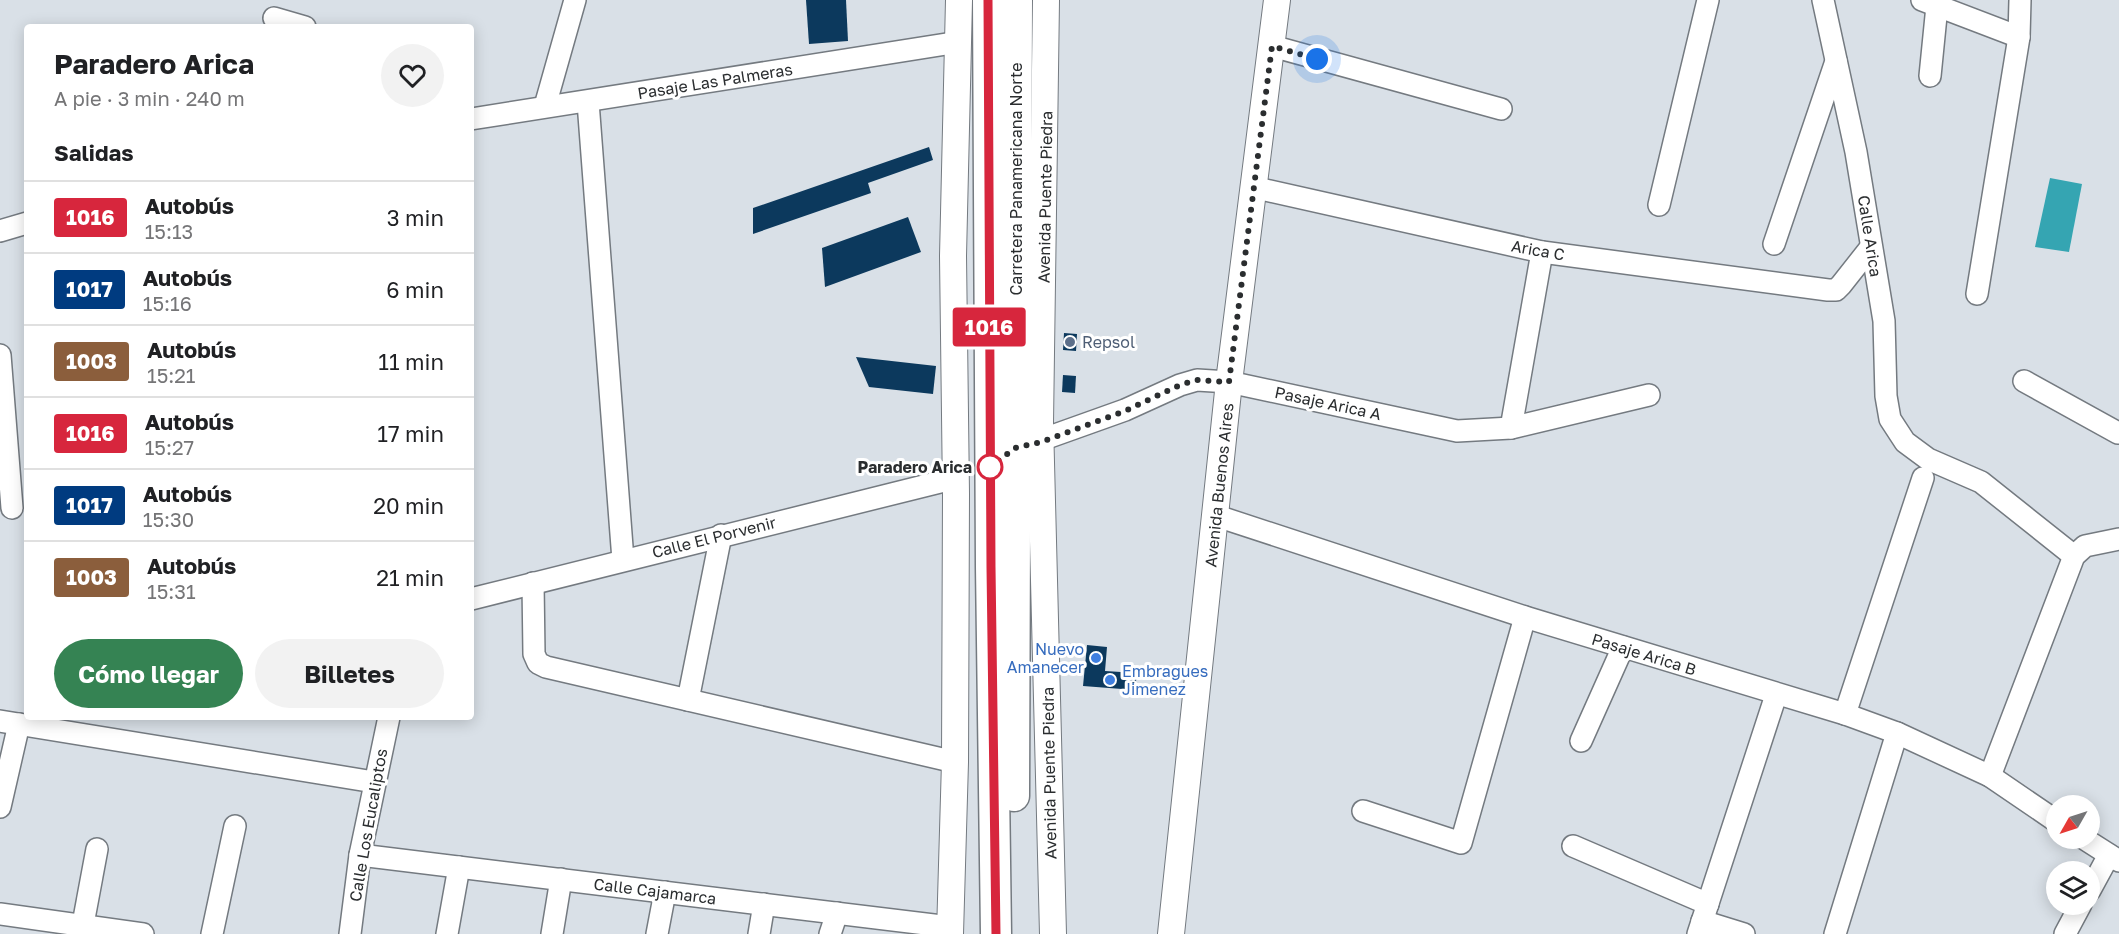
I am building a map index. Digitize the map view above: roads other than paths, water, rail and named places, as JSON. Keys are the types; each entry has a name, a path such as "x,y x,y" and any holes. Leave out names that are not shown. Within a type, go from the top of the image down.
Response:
{"highway":[{"name":"Carretera Panamericana Norte","path":"988,0 991,567 996,934"},
{"name":"Carretera Panamericana Norte","path":"1014,934 1028,445 1017,0"}],"main road":[{"path":"950,931 955,762 956,478 953,256 959,0"},
{"name":"Avenida Puente Piedra","path":"1046,0 1028,445 1053,934"},
{"name":"Avenida Buenos Aires","path":"1171,934 1217,516 1229,382 1277,0"}],"street":[{"path":"544,106 575,0"},
{"path":"1659,205 1708,0"},
{"name":"Calle Arica","path":"1823,0 1856,152 1884,321 1886,396 1890,419 1925,469 1981,482 2074,556"},
{"path":"1977,294 2019,37 2020,0"},
{"path":"1930,76 1929,3 2019,37"},
{"path":"274,15 298,24"},
{"name":"Pasaje Las Palmeras","path":"474,118 959,42"},
{"path":"1272,46 1501,109"},
{"path":"1774,244 1836,60"},
{"path":"588,102 623,560"},
{"name":"Arica C","path":"1252,187 1542,252 1828,290 1836,290 1871,247"},
{"path":"0,231 24,224"},
{"path":"1510,428 1542,252"},
{"path":"0,355 12,508"},
{"name":"Pasaje Arica A","path":"1028,445 1125,411 1180,385 1197,380 1229,382 1457,431 1510,428 1649,395"},
{"path":"2024,381 2119,439"},
{"path":"1845,714 1925,469"},
{"name":"Calle El Porvenir","path":"474,597 956,478"},
{"name":"Pasaje Arica B","path":"1217,516 1525,617 1776,695 1845,714 1897,733 1990,776 2046,814"},
{"path":"688,700 721,535"},
{"path":"1990,776 2074,556 2085,546 2119,539"},
{"path":"532,583 534,654 538,663 546,667 955,762"},
{"path":"1363,811 1461,843 1525,617"},
{"path":"1581,741 1623,647"},
{"path":"1703,920 1776,695"},
{"name":"Calle Los Eucaliptos","path":"350,934 360,855 388,720"},
{"path":"0,807 10,722 374,782"},
{"path":"1835,934 1897,733"},
{"path":"212,934 235,825"},
{"path":"1573,846 1703,920 1744,934"},
{"path":"83,924 97,849"},
{"path":"2100,849 2114,858 2100,877"},
{"name":"Calle Cajamarca","path":"360,855 837,913 950,931"},
{"path":"447,934 459,867"},
{"path":"552,934 561,879"},
{"path":"657,934 665,892"},
{"path":"759,934 764,904"},
{"path":"830,934 837,913"},
{"path":"0,914 24,926 83,924 112,931 143,934"},
{"path":"2065,934 2075,915"}],"water":[{"path":"2050,178 2082,184 2069,252 2035,247"}],"place":[{"name":"Repsol","path":"1070,342"},
{"name":"Paradero Arica","path":"990,467"},
{"name":"Nuevo Amanecer","path":"1096,658"},
{"name":"Embragues Jimenez","path":"1110,680"}]}
